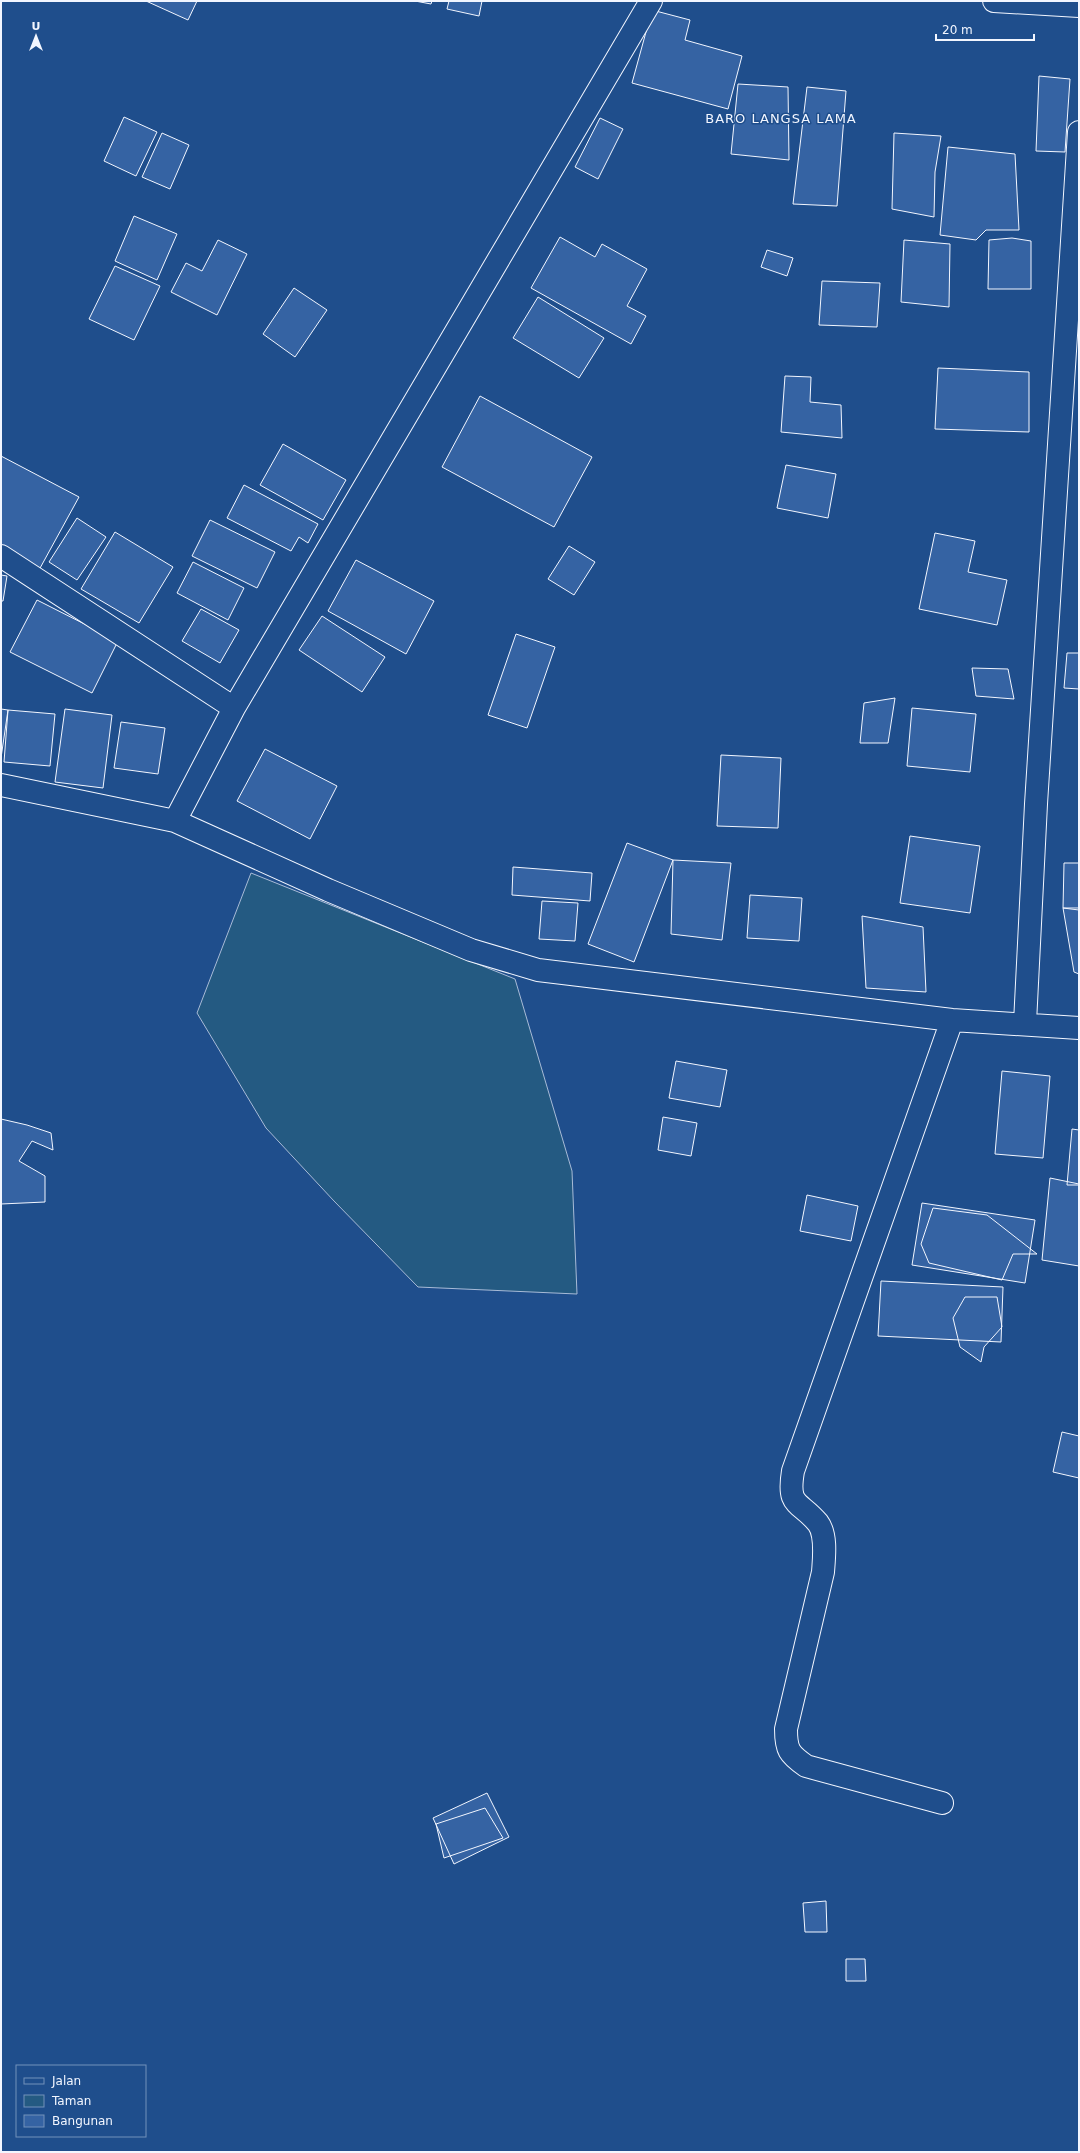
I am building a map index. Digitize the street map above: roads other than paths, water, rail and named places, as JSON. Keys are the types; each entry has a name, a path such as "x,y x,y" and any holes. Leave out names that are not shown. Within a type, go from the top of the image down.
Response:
{"main road":[{"path":"175,821 234,708 651,1"},
{"path":"994,1 1079,6"},
{"path":"1025,1023 1036,804 1079,132"},
{"path":"1,556 234,708"},
{"path":"1,785 175,821 328,890 471,950 538,970 952,1020 1025,1023 1079,1028"},
{"path":"942,1803 806,1766 793,1757 787,1749 786,1729 823,1572 824,1553 823,1537 818,1524 794,1501 791,1492 793,1471 952,1020"}],"district":[{"name":"BARO LANGSA LAMA","path":"781,118"}]}
